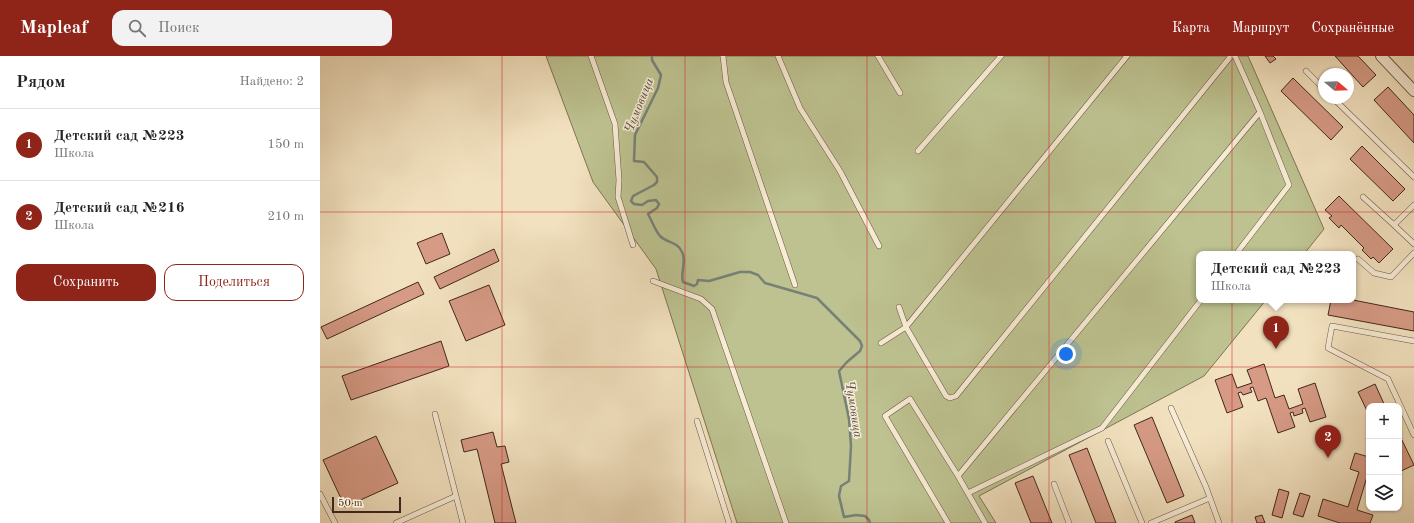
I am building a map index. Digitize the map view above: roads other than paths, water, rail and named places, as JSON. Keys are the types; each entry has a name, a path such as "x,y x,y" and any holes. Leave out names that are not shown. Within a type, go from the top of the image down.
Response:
{"street":[{"path":"1381,56 1414,91"}],"lane":[{"path":"591,56 615,124 619,180 618,196 633,246"},
{"path":"723,56 726,82 795,285"},
{"path":"778,56 800,108 840,171 879,246"},
{"path":"878,56 900,93"},
{"path":"918,152 1002,56"},
{"path":"881,343 906,327 1127,56"},
{"path":"899,307 906,327 946,396 950,398 956,396 1231,56"},
{"path":"1235,56 1260,112 1289,185 1238,251"},
{"path":"1306,71 1318,83"},
{"path":"1339,104 1413,173"},
{"path":"958,476 1260,112"},
{"path":"1363,197 1414,244"},
{"path":"1394,225 1414,205"},
{"path":"1358,259 1374,274 1391,278 1414,253"},
{"path":"652,281 701,299 712,309 786,523"},
{"path":"968,493 1102,428 1199,303"},
{"path":"1414,341 1332,326 1328,348 1388,380 1414,435"},
{"path":"948,523 884,416 910,399 958,476 985,523"},
{"path":"1171,408 1206,487 1220,523"},
{"path":"435,414 462,523"},
{"path":"697,421 729,523"},
{"path":"1108,441 1142,523"},
{"path":"1054,484 1069,523"},
{"path":"320,494 335,523"},
{"path":"396,523 456,496"},
{"path":"1151,523 1210,498"}],"waterway":[{"name":"Чумовица","path":"652,56 652,60 661,75 658,88 635,135 634,161 644,162 657,177 657,182 633,196 631,201 634,204 642,205 648,201 656,200 659,204 657,208 648,214 660,236 680,248 684,259 682,275 683,282 694,286 697,284 698,280 709,281 740,272 750,272 758,275 765,283 817,298 860,341 862,346 860,351 839,371 849,419 851,446 849,481 841,486 839,496 844,517 856,515 865,516 870,523"}],"place":[{"name":"Детский сад №223","path":"1276,349"},
{"name":"Детский сад №216","path":"1328,458"}]}
